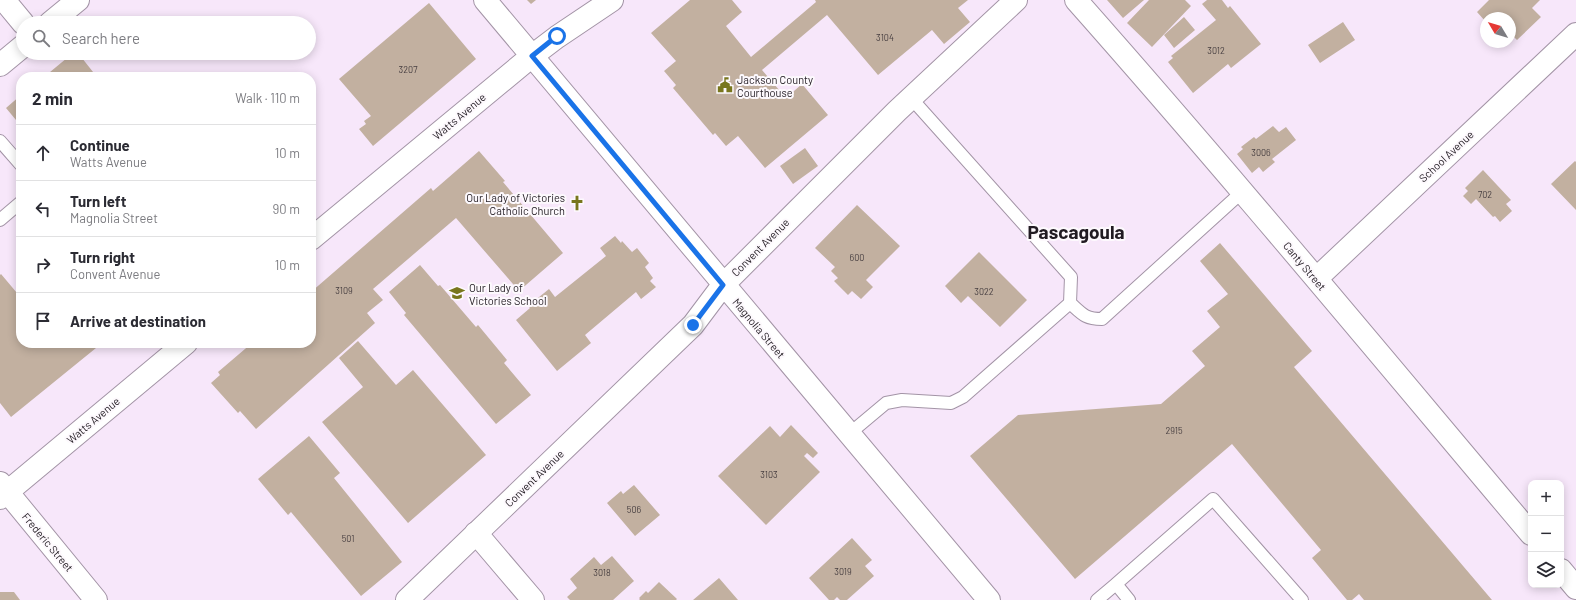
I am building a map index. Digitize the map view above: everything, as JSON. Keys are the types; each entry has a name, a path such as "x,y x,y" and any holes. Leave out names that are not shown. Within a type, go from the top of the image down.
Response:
{"street":[{"path":"4,0 17,16"},
{"path":"59,16 78,0"},
{"name":"Magnolia Street","path":"484,0 989,600"},
{"name":"Watts Avenue","path":"316,235 557,36 612,0"},
{"name":"Convent Avenue","path":"407,600 693,325 723,285 911,98 1016,0"},
{"name":"Canty Street","path":"1076,0 1317,278 1528,530"},
{"name":"School Avenue","path":"1317,278 1576,34"},
{"path":"0,65 16,52"},
{"name":"Watts Avenue","path":"2,491 176,348"},
{"name":"Frederic Street","path":"2,491 96,600"},
{"path":"476,533 533,600"},
{"path":"1564,574 1576,588"}],"lane":[{"path":"848,434 886,403 902,400 952,403 963,397 1070,303 1071,277 911,98"},
{"path":"0,141 16,159"},
{"path":"1070,303 1082,314 1092,319 1102,319 1242,192"},
{"path":"0,220 16,206"},
{"path":"1097,600 1213,499 1302,600"},
{"path":"1116,584 1129,600"}],"building":[{"path":"527,0 536,0 531,4"},
{"name":"Jackson County Courthouse","path":"690,0 732,0 742,12 726,26 751,57 816,2 815,0 968,0 958,8 970,22 944,44 932,30 878,75 827,15 762,70 786,98 802,84 828,115 765,168 738,136 726,146 715,133 713,135 673,88 676,85 664,71 676,61 651,33"},
{"path":"1107,0 1144,0 1123,18"},
{"path":"1149,0 1185,0 1191,6 1152,47 1127,23"},
{"path":"1207,0 1222,0 1228,8 1230,6 1261,44 1231,68 1228,64 1193,93 1168,62 1173,58 1171,56 1216,20 1202,4"},
{"path":"1489,0 1540,0 1532,8 1541,17 1517,40 1516,12 1480,12 1480,15 1477,12"},
{"path":"429,3 476,59 373,146 359,129 366,124 364,121 371,116 339,79"},
{"path":"1184,17 1195,30 1174,48 1164,35"},
{"path":"1343,22 1355,40 1320,63 1308,45"},
{"path":"65,60 84,60 93,72 50,72"},
{"path":"16,99 16,120 6,108"},
{"path":"1273,126 1279,132 1286,127 1296,140 1272,159 1275,162 1263,172 1259,167 1252,173 1237,154 1243,149 1241,147 1254,137 1256,139"},
{"path":"805,148 818,166 793,184 780,166"},
{"path":"479,151 563,253 519,291 456,218 373,289 383,300 367,313 375,323 256,429 240,411 238,413 211,383 220,375 218,372 246,348 316,348 316,288 431,188 433,191"},
{"path":"1575,161 1576,162 1576,210 1551,184"},
{"path":"1483,170 1511,200 1506,204 1512,211 1500,222 1495,216 1493,217 1476,199 1471,204 1463,196 1468,191 1465,188"},
{"path":"857,205 900,246 866,280 873,287 861,299 852,291 848,295 834,281 838,278 831,271 835,267 815,248"},
{"path":"615,236 632,252 637,248 649,263 645,267 653,278 650,281 656,287 641,299 636,292 585,335 591,343 557,371 516,320 530,308 528,306 549,289 555,297 606,256 600,248"},
{"path":"1220,243 1312,351 1294,367 1492,600 1364,600 1359,594 1352,600 1347,600 1312,558 1321,550 1232,444 1075,579 970,456 1018,415 1161,404 1205,366 1192,351 1220,327 1207,311 1228,294 1200,261"},
{"path":"979,252 1027,300 1000,327 968,296 961,303 945,286"},
{"path":"420,265 438,286 440,285 476,327 478,325 507,360 504,363 531,395 496,424 404,315 406,313 389,292"},
{"path":"1,274 16,292 16,348 96,348 11,417 0,403"},
{"path":"358,341 396,385 413,370 486,455 408,523 322,422 363,387 339,358"},
{"path":"791,425 818,453 813,458 807,453 804,456 820,472 766,525 718,476 770,426 780,437"},
{"path":"309,436 340,473 334,478 402,562 361,596 291,512 288,515 258,479"},
{"path":"634,485 660,515 635,536 607,503 621,491 623,494"},
{"path":"852,538 872,560 865,566 874,576 847,600 840,600 837,597 834,600 829,600 809,578"},
{"path":"612,556 634,581 613,600 570,600 567,597 577,588 570,579 594,557 601,565"},
{"path":"719,578 738,600 693,600"},
{"path":"659,582 677,599 676,600 639,600 639,598 646,591 648,593"},
{"path":"0,592 14,592 20,600 0,600"}],"place":[{"name":"Jackson County Courthouse","path":"725,85"},
{"name":"Our Lady of Victories Catholic Church","path":"577,203"},
{"name":"Our Lady of Victories School","path":"457,293"}],"district":[{"name":"Pascagoula","path":"1076,231"}],"route":[{"path":"557,36 532,56 723,285 693,325"}]}
